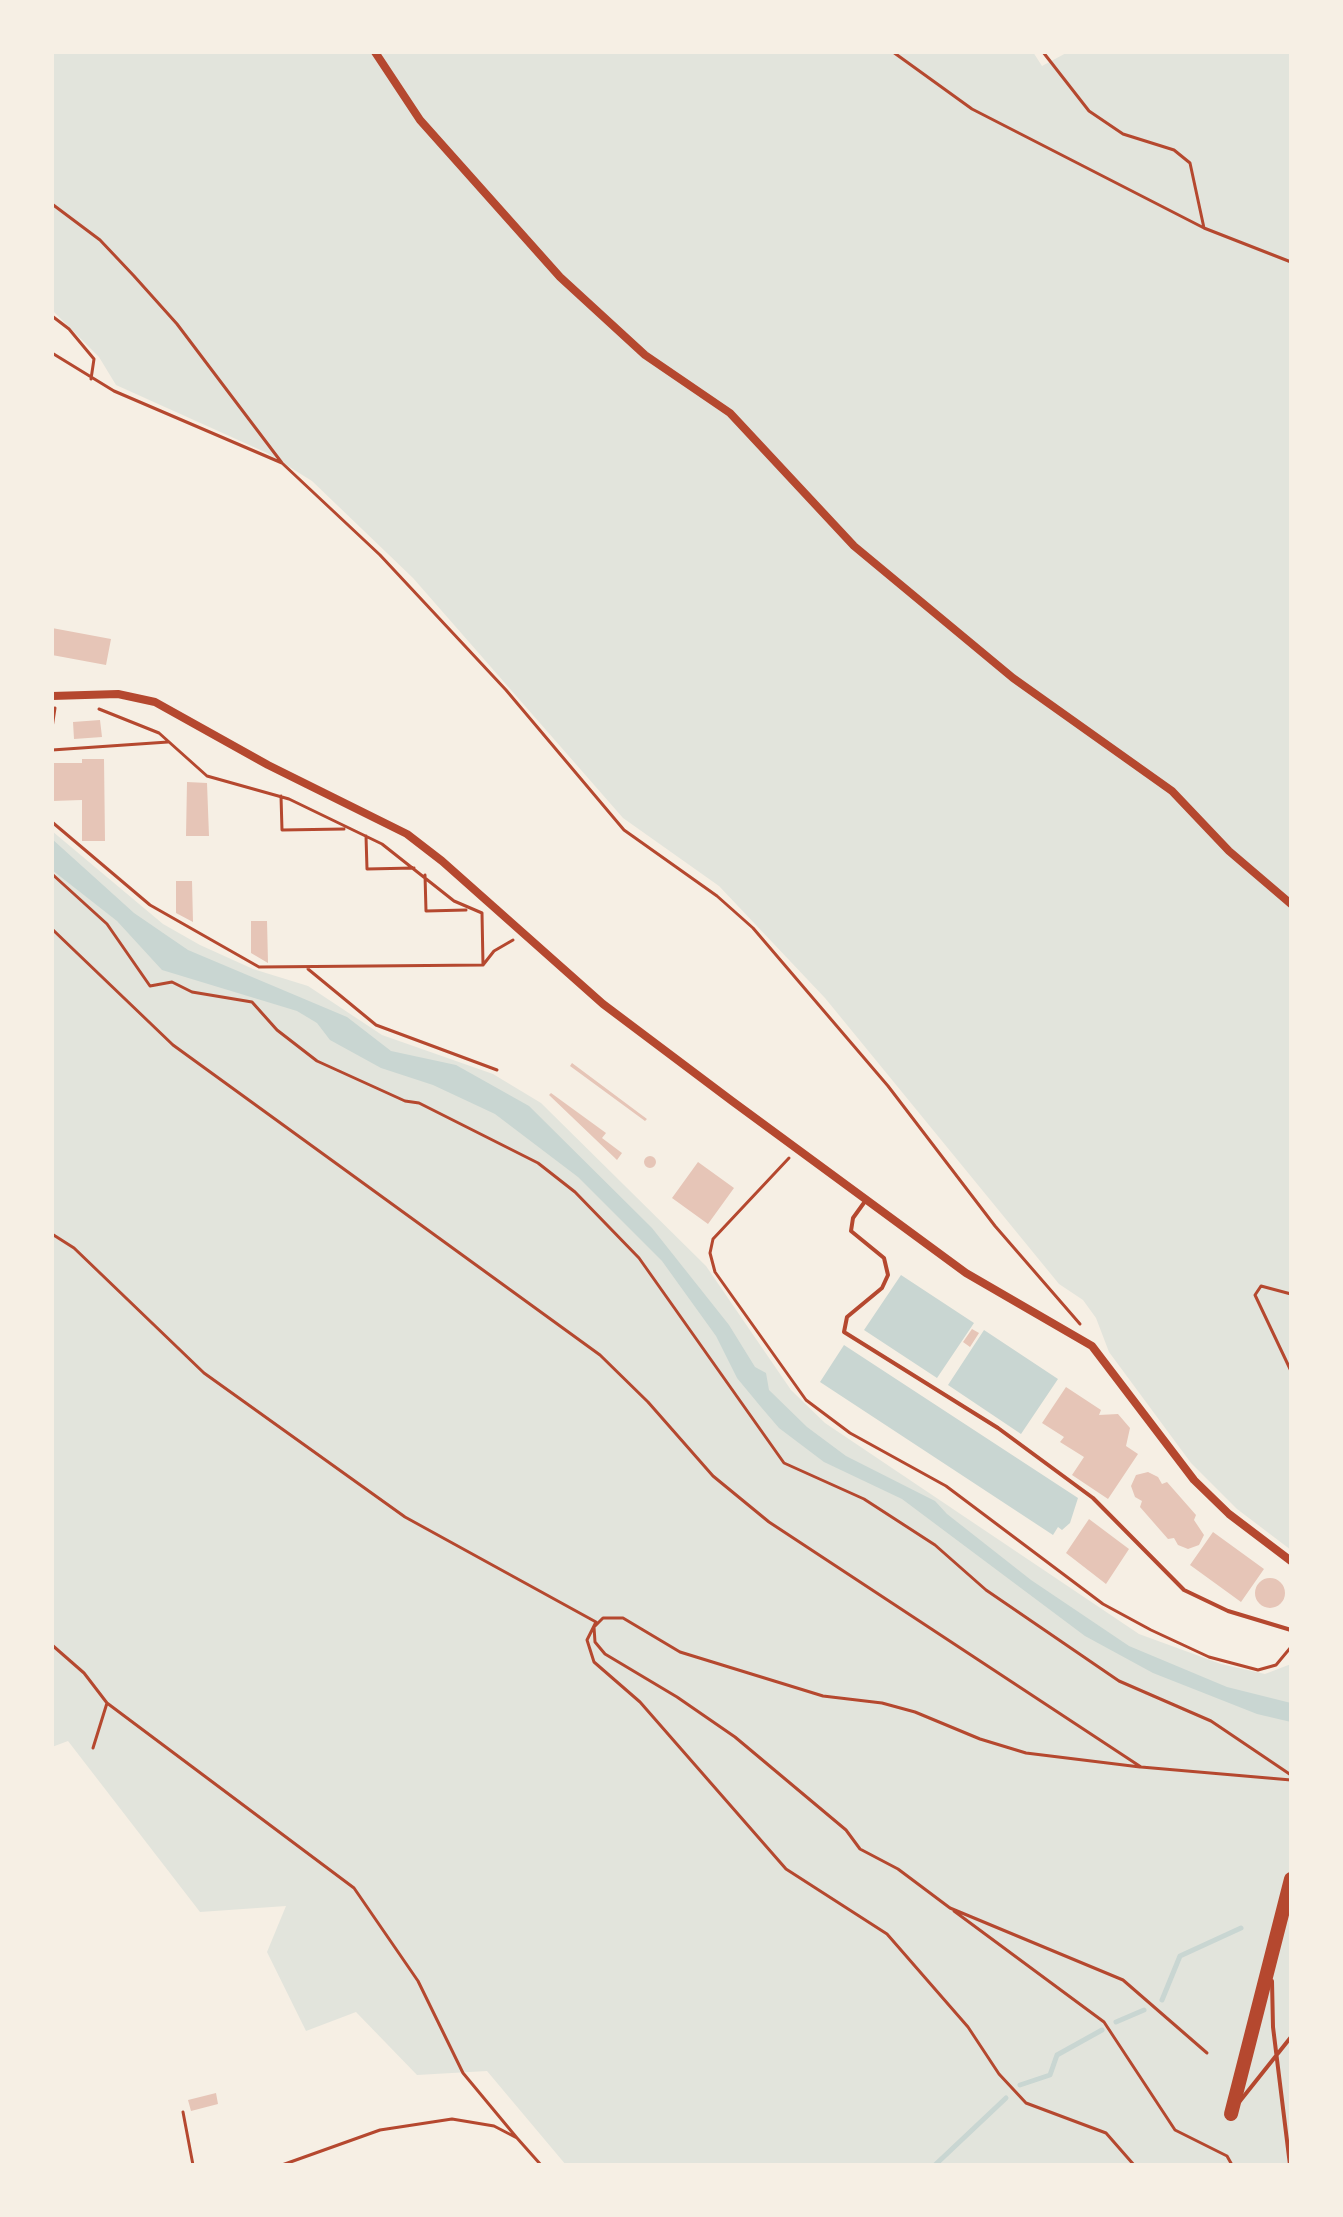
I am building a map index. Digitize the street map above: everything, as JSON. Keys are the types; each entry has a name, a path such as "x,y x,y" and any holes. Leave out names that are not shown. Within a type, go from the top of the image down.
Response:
{"highway":[{"path":"1231,2114 1291,1879"}],"street":[{"path":"375,52 420,120 560,277 645,355 730,413 854,546 1013,678 1172,791 1229,851 1291,904"},
{"path":"54,696 118,694 155,702 268,765 400,830 442,861 603,1004 796,1149 981,1283 1083,1339 1108,1364 1194,1480 1229,1514 1291,1561"}],"lane":[{"path":"866,1200 853,1218 851,1231 884,1258 888,1275 882,1288 847,1317 844,1332 998,1428 1093,1498 1184,1590 1228,1611 1291,1630"},
{"path":"1272,1953 1276,2055 1290,2165"},
{"path":"1231,2114 1291,2037"}],"path":[{"path":"893,52 972,109 1204,228 1291,262"},
{"path":"1043,52 1089,111 1123,134 1174,150 1190,163 1204,228"},
{"path":"52,204 100,240 177,324 282,463 380,555 506,690 624,830 717,896 753,928 888,1086 995,1226 1073,1312 1080,1322 1083,1339"},
{"path":"52,316 69,329 94,359 91,379"},
{"path":"52,353 91,379 167,416 282,463"},
{"path":"52,728 54,696"},
{"path":"90,706 144,726 169,742 207,776 281,796 366,836 416,868 470,910"},
{"path":"52,750 169,742"},
{"path":"281,796 282,830 349,829"},
{"path":"52,822 138,896 186,928 259,967 308,969 483,965"},
{"path":"366,836 367,869 416,868"},
{"path":"52,874 107,924 150,986 172,982 192,992 252,1002 277,1030 317,1061 405,1101 419,1103 538,1163 575,1192 639,1258 784,1463 864,1499 935,1545 986,1590 1119,1681 1211,1721 1291,1777"},
{"path":"425,875 426,911 470,910 482,913 483,965"},
{"path":"52,929 173,1045 600,1355 648,1402 713,1476 749,1508 1141,1767"},
{"path":"483,965 494,951 512,941"},
{"path":"308,969 376,1025 497,1070"},
{"path":"796,1149 713,1239 710,1253 715,1272 806,1400 850,1433 946,1486 1103,1604 1151,1630 1209,1657 1258,1670 1276,1665 1291,1647"},
{"path":"52,1234 74,1248 204,1373 405,1517 596,1622"},
{"path":"1291,1294 1261,1286 1255,1295 1291,1371"},
{"path":"1134,2165 1106,2133 1026,2103 999,2074 968,2027 887,1934 786,1869 640,1702 594,1662 587,1640 596,1622 612,1617 623,1618 693,1657 823,1696 882,1703 915,1712 980,1739 1026,1753 1141,1767 1291,1777"},
{"path":"596,1622 595,1642 605,1654 724,1729 846,1830 860,1849 898,1869 1104,2022 1175,2130 1227,2156 1232,2165"},
{"path":"52,1645 84,1673 107,1703 354,1888 418,1981 463,2073 541,2165"},
{"path":"93,1748 107,1703"},
{"path":"950,1908 1123,1980 1207,2053"},
{"path":"183,2112 193,2165"},
{"path":"282,2165 380,2130 452,2119 494,2126 517,2138"}],"shaded area":[{"path":"52,52 1033,52 1042,66 1068,52 1291,52 1291,1550 1237,1509 1191,1463 1109,1352 1096,1318 1083,1300 1059,1284 825,998 719,886 623,818 413,578 312,481 267,453 116,385 99,357 52,310"},
{"path":"52,831 163,924 200,945 253,969 308,986 382,1035 493,1074 541,1103 706,1266 791,1390 825,1423 1139,1634 1221,1664 1265,1674 1291,1664 1291,2165 566,2165 487,2071 417,2075 356,2012 306,2031 267,1952 286,1906 200,1912 68,1741 52,1747"},
{"path":"52,839 134,913 188,950 347,1017 391,1051 456,1065 529,1106 652,1228 729,1325 755,1367 766,1373 769,1390 807,1427 846,1456 935,1501 947,1514 1031,1580 1129,1646 1227,1687 1291,1703 1291,1722 1257,1714 1153,1673 1085,1636 902,1499 824,1462 779,1428 737,1378 716,1336 662,1261 578,1177 495,1114 433,1085 381,1068 330,1040 317,1023 297,1011 162,970 117,921 52,870"},
{"path":"901,1275 974,1323 937,1378 864,1330"},
{"path":"984,1330 1058,1379 1021,1434 948,1385"},
{"path":"844,1345 1078,1498 1070,1523 1062,1530 1058,1527 1053,1535 820,1382"}],"building":[{"path":"52,628 111,639 106,665 52,655"},
{"path":"100,720 102,737 74,739 73,722"},
{"path":"82,759 104,759 105,841 82,841 82,800 52,801 52,763 82,763"},
{"path":"187,782 207,783 209,836 186,836"},
{"path":"176,881 192,881 193,922 176,913"},
{"path":"251,921 267,921 268,963 251,953"},
{"path":"572,1063 647,1119 645,1121 570,1066"},
{"path":"551,1093 606,1133 602,1138 622,1153 617,1160 549,1095"},
{"path":"650,1156 656,1162 650,1168 644,1162"},
{"path":"698,1162 734,1188 708,1224 672,1198"},
{"path":"972,1329 979,1333 970,1347 963,1342"},
{"path":"1066,1387 1101,1410 1099,1415 1118,1414 1130,1428 1126,1446 1138,1454 1108,1499 1072,1475 1084,1457 1060,1442 1064,1437 1042,1423"},
{"path":"1148,1472 1158,1477 1162,1484 1167,1482 1196,1515 1194,1520 1204,1535 1199,1545 1188,1549 1178,1545 1174,1538 1168,1539 1140,1507 1142,1501 1135,1497 1131,1486 1136,1475"},
{"path":"1089,1519 1129,1549 1106,1584 1066,1553"},
{"path":"1213,1532 1264,1569 1241,1602 1190,1565"},
{"path":"1270,1578 1281,1582 1285,1593 1281,1604 1270,1608 1259,1604 1255,1593 1259,1582"},
{"path":"216,2093 218,2104 191,2111 188,2100"}],"waterway":[{"path":"1162,2000 1180,1956 1241,1928"},
{"path":"1116,2022 1144,2010"},
{"path":"1020,2085 1050,2075 1057,2055 1102,2030"},
{"path":"935,2165 1006,2098"}]}
